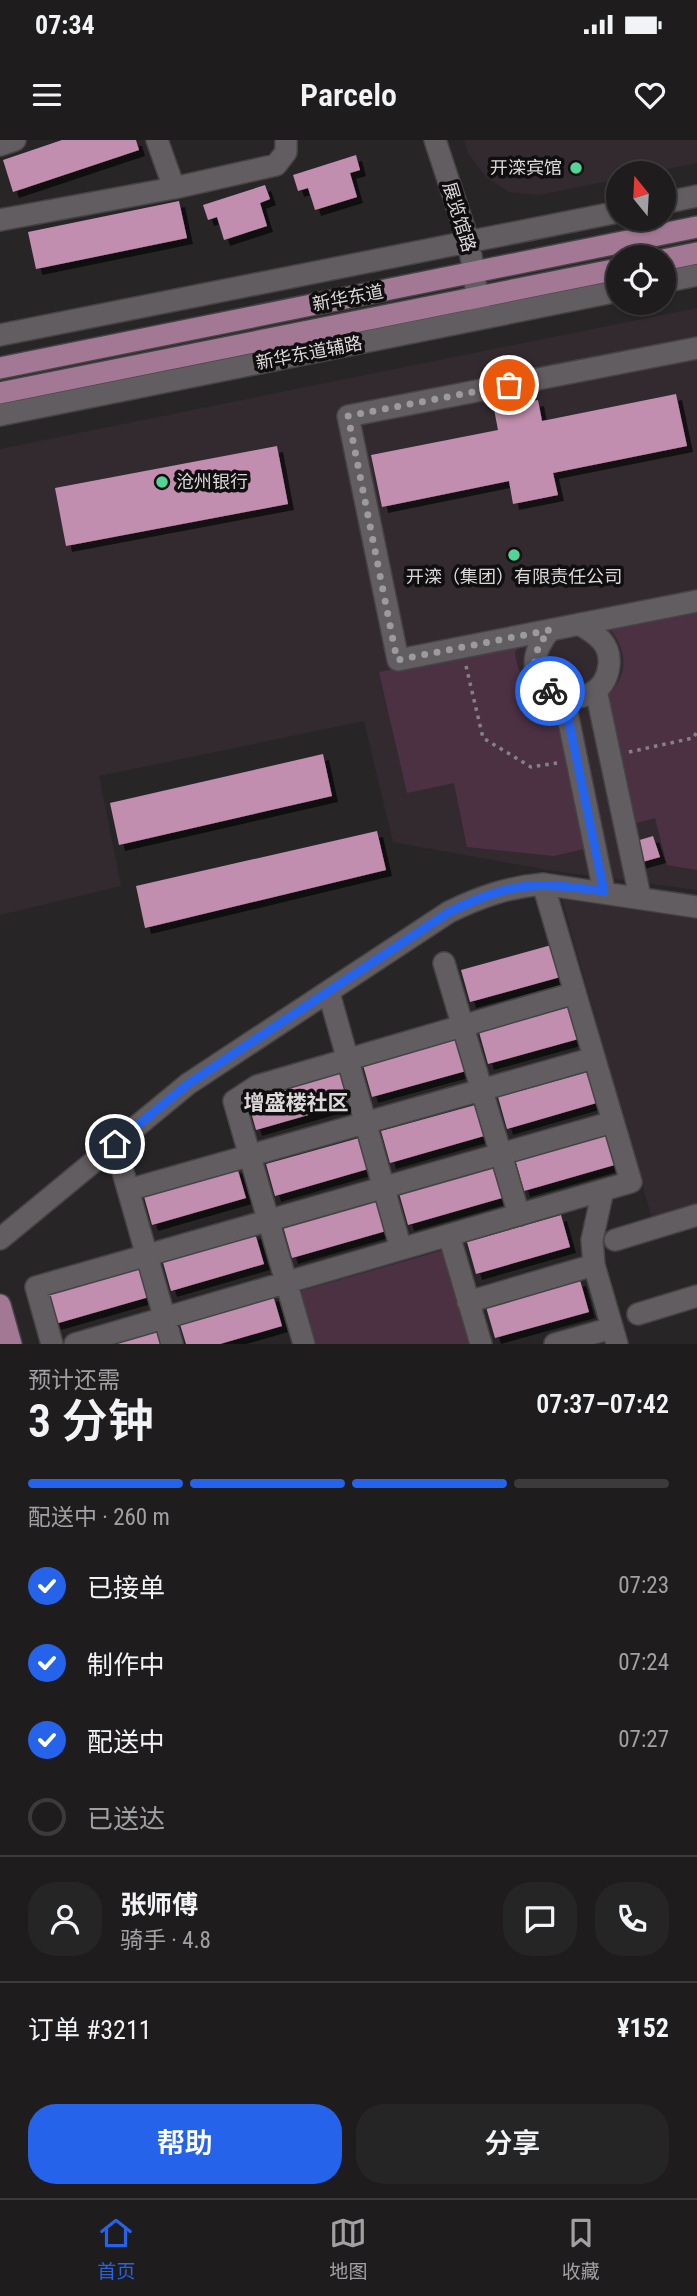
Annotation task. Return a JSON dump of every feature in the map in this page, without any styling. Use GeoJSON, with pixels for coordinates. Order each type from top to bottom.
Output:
{"type":"FeatureCollection","features":[{"type":"Feature","properties":{"kind":"main road","name":"新华东道"},"geometry":{"type":"LineString","coordinates":[[0,368],[697,227]]}},
{"type":"Feature","properties":{"kind":"main road"},"geometry":{"type":"LineString","coordinates":[[676,257],[697,253]]}},
{"type":"Feature","properties":{"kind":"main road","name":"新华东道"},"geometry":{"type":"LineString","coordinates":[[0,393],[606,271]]}},
{"type":"Feature","properties":{"kind":"main road"},"geometry":{"type":"LineString","coordinates":[[0,1305],[11,1344]]}},
{"type":"Feature","properties":{"kind":"street"},"geometry":{"type":"LineString","coordinates":[[0,145],[15,140]]}},
{"type":"Feature","properties":{"kind":"street"},"geometry":{"type":"LineString","coordinates":[[156,140],[174,188]]}},
{"type":"Feature","properties":{"kind":"street"},"geometry":{"type":"LineString","coordinates":[[0,220],[174,188],[276,165],[285,152],[286,140]]}},
{"type":"Feature","properties":{"kind":"street","name":"展览馆路"},"geometry":{"type":"LineString","coordinates":[[435,140],[469,243],[481,318]]}},
{"type":"Feature","properties":{"kind":"street"},"geometry":{"type":"LineString","coordinates":[[676,200],[697,196]]}},
{"type":"Feature","properties":{"kind":"street"},"geometry":{"type":"LineString","coordinates":[[0,335],[606,214]]}},
{"type":"Feature","properties":{"kind":"street"},"geometry":{"type":"LineString","coordinates":[[676,279],[697,275]]}},
{"type":"Feature","properties":{"kind":"street","name":"新华东道辅路"},"geometry":{"type":"LineString","coordinates":[[0,415],[606,293]]}},
{"type":"Feature","properties":{"kind":"street"},"geometry":{"type":"LineString","coordinates":[[697,349],[348,416],[397,660],[697,601]]}},
{"type":"Feature","properties":{"kind":"street"},"geometry":{"type":"LineString","coordinates":[[550,630],[537,646],[536,674],[553,693],[564,698],[576,698],[596,690],[609,668],[605,644],[596,634],[579,624]]}},
{"type":"Feature","properties":{"kind":"street"},"geometry":{"type":"LineString","coordinates":[[596,690],[640,897]]}},
{"type":"Feature","properties":{"kind":"street"},"geometry":{"type":"LineString","coordinates":[[564,698],[604,891]]}},
{"type":"Feature","properties":{"kind":"street"},"geometry":{"type":"LineString","coordinates":[[0,1238],[188,1084],[449,912],[486,895],[519,886],[542,884],[604,891],[697,907]]}},
{"type":"Feature","properties":{"kind":"street"},"geometry":{"type":"LineString","coordinates":[[75,1344],[631,1182],[542,884]]}},
{"type":"Feature","properties":{"kind":"street"},"geometry":{"type":"LineString","coordinates":[[444,963],[519,1215]]}},
{"type":"Feature","properties":{"kind":"street"},"geometry":{"type":"LineString","coordinates":[[329,993],[401,1249]]}},
{"type":"Feature","properties":{"kind":"street"},"geometry":{"type":"LineString","coordinates":[[296,1342],[286,1283],[234,1101],[257,1086],[575,993]]}},
{"type":"Feature","properties":{"kind":"street"},"geometry":{"type":"LineString","coordinates":[[128,1190],[594,1058]]}},
{"type":"Feature","properties":{"kind":"street"},"geometry":{"type":"LineString","coordinates":[[52,1344],[36,1287],[613,1122]]}},
{"type":"Feature","properties":{"kind":"street"},"geometry":{"type":"LineString","coordinates":[[115,1144],[172,1344]]}},
{"type":"Feature","properties":{"kind":"street"},"geometry":{"type":"LineString","coordinates":[[555,1344],[615,1336],[594,1265],[592,1241],[603,1190]]}},
{"type":"Feature","properties":{"kind":"street"},"geometry":{"type":"LineString","coordinates":[[615,1240],[697,1215]]}},
{"type":"Feature","properties":{"kind":"street"},"geometry":{"type":"LineString","coordinates":[[449,1235],[481,1344]]}},
{"type":"Feature","properties":{"kind":"street"},"geometry":{"type":"LineString","coordinates":[[468,1302],[594,1265]]}},
{"type":"Feature","properties":{"kind":"street"},"geometry":{"type":"LineString","coordinates":[[638,1314],[697,1296]]}},
{"type":"Feature","properties":{"kind":"path"},"geometry":{"type":"LineString","coordinates":[[463,654],[483,738],[531,767],[577,759]]}},
{"type":"Feature","properties":{"kind":"path"},"geometry":{"type":"LineString","coordinates":[[610,757],[693,738],[697,732]]}},
{"type":"Feature","properties":{"kind":"shaded area","name":"开滦宾馆"},"geometry":{"type":"Polygon","coordinates":[[[464,140],[697,140],[697,163],[676,167],[676,161],[606,161],[606,181],[539,195],[509,192],[486,177],[468,153],[464,140]]]}},
{"type":"Feature","properties":{"kind":"shaded area"},"geometry":{"type":"Polygon","coordinates":[[[697,308],[697,890],[554,871],[393,842],[364,721],[99,776],[121,886],[0,915],[0,449],[662,315],[676,315],[676,312],[697,308]]]}},
{"type":"Feature","properties":{"kind":"shaded area"},"geometry":{"type":"Polygon","coordinates":[[[697,609],[697,870],[667,865],[655,818],[633,824],[606,696],[619,680],[624,662],[620,644],[608,627],[697,609]]]}},
{"type":"Feature","properties":{"kind":"shaded area"},"geometry":{"type":"Polygon","coordinates":[[[522,643],[515,652],[522,677],[539,693],[556,700],[588,848],[554,856],[467,847],[454,783],[407,793],[379,672],[522,643]]]}},
{"type":"Feature","properties":{"kind":"shaded area"},"geometry":{"type":"Polygon","coordinates":[[[561,896],[697,918],[697,1209],[653,1222],[561,896]]]}},
{"type":"Feature","properties":{"kind":"shaded area"},"geometry":{"type":"Polygon","coordinates":[[[443,1250],[470,1344],[312,1344],[297,1292],[443,1250]]]}},
{"type":"Feature","properties":{"kind":"building"},"geometry":{"type":"Polygon","coordinates":[[[62,140],[136,140],[139,150],[13,192],[3,160],[62,140]]]}},
{"type":"Feature","properties":{"kind":"building"},"geometry":{"type":"Polygon","coordinates":[[[356,155],[360,170],[350,173],[357,197],[315,210],[308,188],[298,191],[293,175],[356,155]]]}},
{"type":"Feature","properties":{"kind":"building"},"geometry":{"type":"Polygon","coordinates":[[[265,185],[270,199],[260,203],[267,226],[224,240],[217,217],[208,220],[203,205],[265,185]]]}},
{"type":"Feature","properties":{"kind":"building"},"geometry":{"type":"Polygon","coordinates":[[[179,201],[187,238],[36,269],[28,232],[179,201]]]}},
{"type":"Feature","properties":{"kind":"building"},"geometry":{"type":"Polygon","coordinates":[[[676,394],[687,446],[553,473],[558,495],[513,504],[509,481],[382,507],[371,455],[498,430],[494,409],[538,400],[542,421],[676,394]]]}},
{"type":"Feature","properties":{"kind":"building"},"geometry":{"type":"Polygon","coordinates":[[[277,446],[288,504],[66,546],[55,488],[277,446]]]}},
{"type":"Feature","properties":{"kind":"building"},"geometry":{"type":"Polygon","coordinates":[[[323,754],[332,796],[119,845],[110,803],[323,754]]]}},
{"type":"Feature","properties":{"kind":"building"},"geometry":{"type":"Polygon","coordinates":[[[377,831],[386,870],[145,928],[136,886],[377,831]]]}},
{"type":"Feature","properties":{"kind":"building"},"geometry":{"type":"Polygon","coordinates":[[[653,836],[660,857],[639,863],[633,842],[653,836]]]}},
{"type":"Feature","properties":{"kind":"building"},"geometry":{"type":"Polygon","coordinates":[[[555,944],[564,976],[470,1002],[461,970],[555,944]]]}},
{"type":"Feature","properties":{"kind":"building"},"geometry":{"type":"Polygon","coordinates":[[[573,1006],[582,1038],[488,1064],[479,1032],[573,1006]]]}},
{"type":"Feature","properties":{"kind":"building"},"geometry":{"type":"Polygon","coordinates":[[[456,1039],[466,1071],[372,1097],[363,1065],[456,1039]]]}},
{"type":"Feature","properties":{"kind":"building"},"geometry":{"type":"Polygon","coordinates":[[[591,1071],[600,1102],[507,1129],[498,1097],[591,1071]]]}},
{"type":"Feature","properties":{"kind":"building"},"geometry":{"type":"Polygon","coordinates":[[[341,1072],[350,1103],[256,1130],[247,1098],[341,1072]]]}},
{"type":"Feature","properties":{"kind":"building"},"geometry":{"type":"Polygon","coordinates":[[[475,1105],[484,1136],[390,1163],[381,1131],[475,1105]]]}},
{"type":"Feature","properties":{"kind":"building"},"geometry":{"type":"Polygon","coordinates":[[[609,1133],[618,1164],[524,1191],[515,1159],[609,1133]]]}},
{"type":"Feature","properties":{"kind":"building"},"geometry":{"type":"Polygon","coordinates":[[[359,1138],[368,1169],[275,1196],[266,1164],[359,1138]]]}},
{"type":"Feature","properties":{"kind":"building"},"geometry":{"type":"Polygon","coordinates":[[[237,1167],[246,1198],[152,1225],[143,1193],[237,1167]]]}},
{"type":"Feature","properties":{"kind":"building"},"geometry":{"type":"Polygon","coordinates":[[[493,1167],[502,1198],[408,1225],[399,1193],[493,1167]]]}},
{"type":"Feature","properties":{"kind":"building"},"geometry":{"type":"Polygon","coordinates":[[[377,1200],[386,1231],[292,1258],[283,1226],[377,1200]]]}},
{"type":"Feature","properties":{"kind":"building"},"geometry":{"type":"Polygon","coordinates":[[[561,1215],[570,1247],[476,1274],[467,1242],[561,1215]]]}},
{"type":"Feature","properties":{"kind":"building"},"geometry":{"type":"Polygon","coordinates":[[[255,1233],[264,1264],[171,1291],[162,1259],[255,1233]]]}},
{"type":"Feature","properties":{"kind":"building"},"geometry":{"type":"Polygon","coordinates":[[[140,1266],[149,1297],[55,1324],[46,1292],[140,1266]]]}},
{"type":"Feature","properties":{"kind":"building"},"geometry":{"type":"Polygon","coordinates":[[[580,1280],[589,1312],[495,1338],[486,1307],[580,1280]]]}},
{"type":"Feature","properties":{"kind":"building"},"geometry":{"type":"Polygon","coordinates":[[[273,1295],[282,1326],[220,1344],[186,1344],[179,1321],[273,1295]]]}},
{"type":"Feature","properties":{"kind":"building"},"geometry":{"type":"Polygon","coordinates":[[[158,1328],[162,1344],[103,1344],[158,1328]]]}},
{"type":"Feature","properties":{"kind":"way so far"},"geometry":{"type":"LineString","coordinates":[[509,385],[348,416],[397,660],[550,630],[537,646],[534,662],[536,674],[550,691]]}},
{"type":"Feature","properties":{"kind":"place","name":"开滦宾馆"},"geometry":{"type":"Point","coordinates":[576,168]}},
{"type":"Feature","properties":{"kind":"place","name":"沧州银行"},"geometry":{"type":"Point","coordinates":[162,482]}},
{"type":"Feature","properties":{"kind":"place","name":"开滦（集团）有限责任公司"},"geometry":{"type":"Point","coordinates":[514,555]}},
{"type":"Feature","properties":{"kind":"district","name":"增盛楼社区"},"geometry":{"type":"Point","coordinates":[296,1103]}},
{"type":"Feature","properties":{"kind":"route"},"geometry":{"type":"LineString","coordinates":[[115,1144],[188,1084],[449,912],[486,895],[519,886],[542,884],[604,891],[564,698],[550,691]]}}]}
